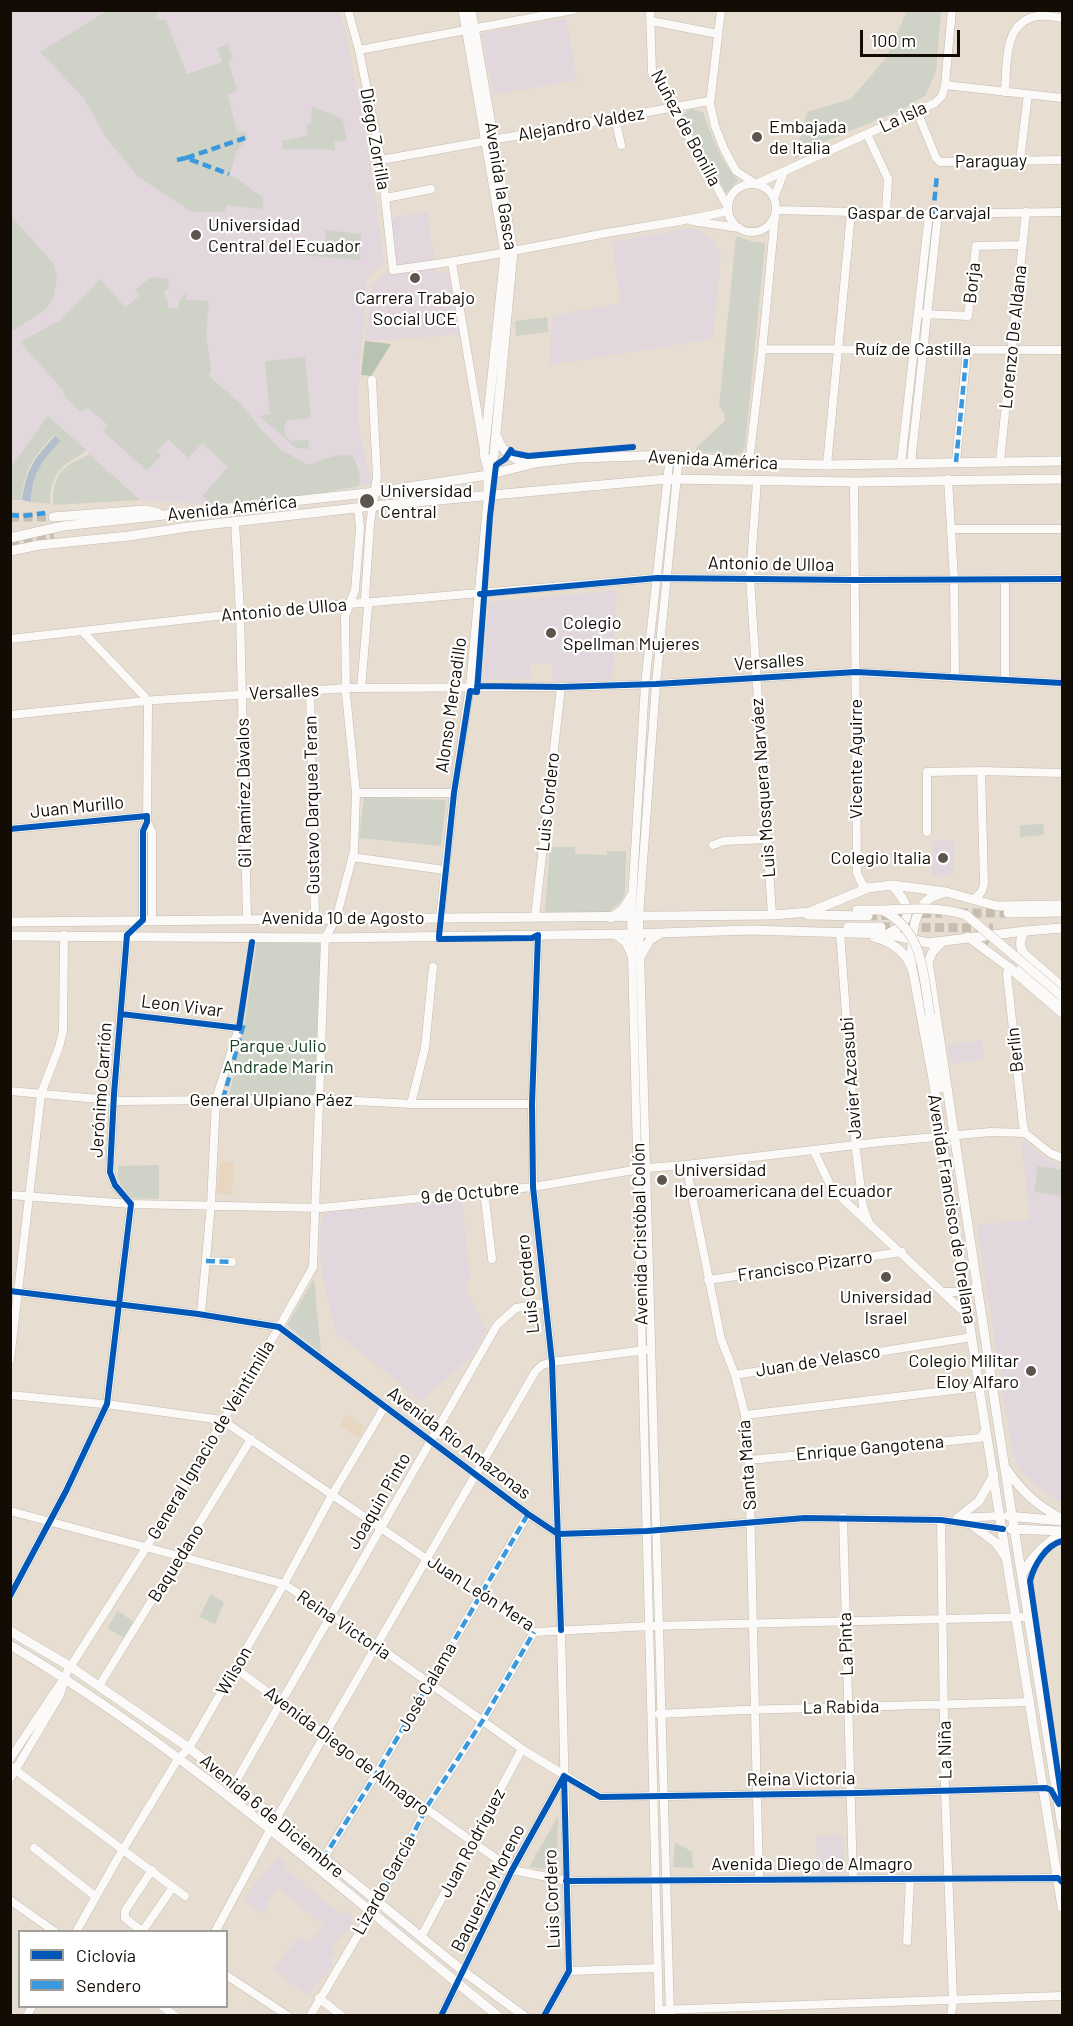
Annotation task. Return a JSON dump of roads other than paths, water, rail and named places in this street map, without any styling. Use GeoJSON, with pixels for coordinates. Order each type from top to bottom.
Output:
{"type":"FeatureCollection","features":[{"type":"Feature","properties":{"kind":"main road","name":"Avenida la Gasca"},"geometry":{"type":"LineString","coordinates":[[463,10],[470,30],[509,252],[494,455],[488,472]]}},
{"type":"Feature","properties":{"kind":"main road","name":"Avenida la Gasca"},"geometry":{"type":"LineString","coordinates":[[470,30],[471,10]]}},
{"type":"Feature","properties":{"kind":"main road","name":"Avenida la Gasca"},"geometry":{"type":"LineString","coordinates":[[488,495],[488,472],[484,454],[509,252]]}},
{"type":"Feature","properties":{"kind":"main road"},"geometry":{"type":"LineString","coordinates":[[495,432],[501,447],[511,457],[523,462],[535,463]]}},
{"type":"Feature","properties":{"kind":"main road","name":"Avenida América"},"geometry":{"type":"LineString","coordinates":[[10,538],[63,526],[376,492],[535,463],[576,458],[674,456],[827,465],[1062,461]]}},
{"type":"Feature","properties":{"kind":"main road","name":"Avenida América"},"geometry":{"type":"LineString","coordinates":[[10,551],[39,545],[129,537],[188,527],[374,506],[672,479],[854,482],[1062,478]]}},
{"type":"Feature","properties":{"kind":"main road"},"geometry":{"type":"LineString","coordinates":[[53,517],[145,510],[166,515]]}},
{"type":"Feature","properties":{"kind":"main road"},"geometry":{"type":"LineString","coordinates":[[54,537],[188,527]]}},
{"type":"Feature","properties":{"kind":"main road"},"geometry":{"type":"LineString","coordinates":[[884,930],[898,929],[904,923],[908,912],[906,904],[892,885]]}},
{"type":"Feature","properties":{"kind":"main road","name":"Avenida 10 de Agosto"},"geometry":{"type":"LineString","coordinates":[[784,915],[810,912],[868,888],[892,885],[946,892],[1005,906],[1062,904]]}},
{"type":"Feature","properties":{"kind":"main road"},"geometry":{"type":"LineString","coordinates":[[913,973],[912,940],[921,907],[930,898],[946,892]]}},
{"type":"Feature","properties":{"kind":"main road"},"geometry":{"type":"LineString","coordinates":[[611,918],[623,909],[632,895]]}},
{"type":"Feature","properties":{"kind":"main road"},"geometry":{"type":"LineString","coordinates":[[810,912],[930,908],[947,909],[966,915],[1062,996]]}},
{"type":"Feature","properties":{"kind":"main road"},"geometry":{"type":"LineString","coordinates":[[882,910],[896,917],[908,929],[918,949],[942,1094],[949,1104]]}},
{"type":"Feature","properties":{"kind":"main road"},"geometry":{"type":"LineString","coordinates":[[1008,914],[1062,912]]}},
{"type":"Feature","properties":{"kind":"main road","name":"Avenida 10 de Agosto"},"geometry":{"type":"LineString","coordinates":[[10,922],[315,918],[868,916]]}},
{"type":"Feature","properties":{"kind":"main road"},"geometry":{"type":"LineString","coordinates":[[915,924],[928,943]]}},
{"type":"Feature","properties":{"kind":"main road","name":"Avenida 10 de Agosto"},"geometry":{"type":"LineString","coordinates":[[993,928],[1062,926]]}},
{"type":"Feature","properties":{"kind":"main road","name":"Avenida 10 de Agosto"},"geometry":{"type":"LineString","coordinates":[[10,936],[325,938],[636,934],[795,928],[884,930],[928,943],[1062,926]]}},
{"type":"Feature","properties":{"kind":"main road","name":"Avenida 10 de Agosto"},"geometry":{"type":"LineString","coordinates":[[776,930],[860,933],[884,930]]}},
{"type":"Feature","properties":{"kind":"main road"},"geometry":{"type":"LineString","coordinates":[[1025,931],[1020,938],[1023,953],[1062,987]]}},
{"type":"Feature","properties":{"kind":"main road"},"geometry":{"type":"LineString","coordinates":[[615,934],[626,942],[636,957],[650,940],[661,933]]}},
{"type":"Feature","properties":{"kind":"main road","name":"Avenida Francisco de Orellana"},"geometry":{"type":"LineString","coordinates":[[860,933],[887,941],[901,950],[908,958],[913,973],[933,1079],[979,1387],[1044,1788],[1061,1879],[1062,1907]]}},
{"type":"Feature","properties":{"kind":"main road"},"geometry":{"type":"LineString","coordinates":[[968,937],[1010,968],[1062,1013]]}},
{"type":"Feature","properties":{"kind":"main road","name":"Avenida Francisco de Orellana"},"geometry":{"type":"LineString","coordinates":[[942,942],[933,951],[928,962],[1062,1826]]}},
{"type":"Feature","properties":{"kind":"main road"},"geometry":{"type":"LineString","coordinates":[[988,944],[1062,1004]]}},
{"type":"Feature","properties":{"kind":"main road"},"geometry":{"type":"LineString","coordinates":[[913,973],[920,968],[931,980]]}},
{"type":"Feature","properties":{"kind":"main road"},"geometry":{"type":"LineString","coordinates":[[986,1430],[999,1429]]}},
{"type":"Feature","properties":{"kind":"main road"},"geometry":{"type":"LineString","coordinates":[[1005,1468],[1023,1492],[1040,1507],[1062,1520]]}},
{"type":"Feature","properties":{"kind":"main road"},"geometry":{"type":"LineString","coordinates":[[959,1517],[980,1499],[994,1475]]}},
{"type":"Feature","properties":{"kind":"main road"},"geometry":{"type":"LineString","coordinates":[[1000,1516],[1062,1520]]}},
{"type":"Feature","properties":{"kind":"main road"},"geometry":{"type":"LineString","coordinates":[[972,1525],[996,1543],[1008,1561]]}},
{"type":"Feature","properties":{"kind":"main road"},"geometry":{"type":"LineString","coordinates":[[1003,1529],[1062,1532]]}},
{"type":"Feature","properties":{"kind":"main road"},"geometry":{"type":"LineString","coordinates":[[1023,1573],[1029,1561],[1039,1550],[1062,1532]]}},
{"type":"Feature","properties":{"kind":"main road","name":"Avenida 6 de Diciembre"},"geometry":{"type":"LineString","coordinates":[[10,1631],[71,1667],[189,1748],[235,1783],[323,1859],[463,1971],[524,2016]]}},
{"type":"Feature","properties":{"kind":"main road","name":"Avenida 6 de Diciembre"},"geometry":{"type":"LineString","coordinates":[[10,1645],[65,1677],[178,1759],[270,1830],[498,2016]]}},
{"type":"Feature","properties":{"kind":"main road"},"geometry":{"type":"LineString","coordinates":[[1044,1788],[1051,1790],[1059,1804]]}},
{"type":"Feature","properties":{"kind":"street","name":"Diego Zorrilla"},"geometry":{"type":"LineString","coordinates":[[348,10],[359,50],[381,160],[393,270],[452,263]]}},
{"type":"Feature","properties":{"kind":"street"},"geometry":{"type":"LineString","coordinates":[[359,50],[573,10]]}},
{"type":"Feature","properties":{"kind":"street","name":"Nuñez de Bonilla"},"geometry":{"type":"LineString","coordinates":[[650,10],[652,72],[728,209]]}},
{"type":"Feature","properties":{"kind":"street"},"geometry":{"type":"LineString","coordinates":[[721,10],[709,101],[715,126],[723,149],[736,171],[764,187],[774,198]]}},
{"type":"Feature","properties":{"kind":"street","name":"La Isla"},"geometry":{"type":"LineString","coordinates":[[756,184],[917,111],[942,96],[952,12]]}},
{"type":"Feature","properties":{"kind":"street"},"geometry":{"type":"LineString","coordinates":[[1005,92],[1009,44],[1014,30],[1025,20],[1040,16],[1062,18]]}},
{"type":"Feature","properties":{"kind":"street"},"geometry":{"type":"LineString","coordinates":[[651,21],[718,34]]}},
{"type":"Feature","properties":{"kind":"street"},"geometry":{"type":"LineString","coordinates":[[945,85],[1062,98],[1062,92]]}},
{"type":"Feature","properties":{"kind":"street"},"geometry":{"type":"LineString","coordinates":[[1020,160],[1028,94]]}},
{"type":"Feature","properties":{"kind":"street","name":"Alejandro Valdez"},"geometry":{"type":"LineString","coordinates":[[381,160],[709,101]]}},
{"type":"Feature","properties":{"kind":"street","name":"Paraguay"},"geometry":{"type":"LineString","coordinates":[[917,111],[938,161],[1062,160]]}},
{"type":"Feature","properties":{"kind":"street"},"geometry":{"type":"LineString","coordinates":[[615,118],[621,145]]}},
{"type":"Feature","properties":{"kind":"street"},"geometry":{"type":"LineString","coordinates":[[867,134],[888,179],[886,213]]}},
{"type":"Feature","properties":{"kind":"street"},"geometry":{"type":"LineString","coordinates":[[749,462],[776,213],[774,198],[784,172]]}},
{"type":"Feature","properties":{"kind":"street"},"geometry":{"type":"LineString","coordinates":[[739,228],[733,224],[728,209],[734,192],[748,184],[756,184]]}},
{"type":"Feature","properties":{"kind":"street"},"geometry":{"type":"LineString","coordinates":[[386,198],[431,189]]}},
{"type":"Feature","properties":{"kind":"street"},"geometry":{"type":"LineString","coordinates":[[484,454],[452,263],[608,233],[688,221],[728,209]]}},
{"type":"Feature","properties":{"kind":"street","name":"Lorenzo De Aldana"},"geometry":{"type":"LineString","coordinates":[[1000,461],[1026,212]]}},
{"type":"Feature","properties":{"kind":"street","name":"Gaspar de Carvajal"},"geometry":{"type":"LineString","coordinates":[[776,213],[1062,212]]}},
{"type":"Feature","properties":{"kind":"street"},"geometry":{"type":"LineString","coordinates":[[688,221],[739,228],[753,233],[760,232],[772,223],[776,213]]}},
{"type":"Feature","properties":{"kind":"street"},"geometry":{"type":"LineString","coordinates":[[827,465],[851,213]]}},
{"type":"Feature","properties":{"kind":"street"},"geometry":{"type":"LineString","coordinates":[[906,463],[919,349],[929,214]]}},
{"type":"Feature","properties":{"kind":"street"},"geometry":{"type":"LineString","coordinates":[[922,314],[938,214]]}},
{"type":"Feature","properties":{"kind":"street","name":"Borja"},"geometry":{"type":"LineString","coordinates":[[922,314],[968,316],[976,246],[1022,244]]}},
{"type":"Feature","properties":{"kind":"street","name":"Ruíz de Castilla"},"geometry":{"type":"LineString","coordinates":[[763,349],[1062,350]]}},
{"type":"Feature","properties":{"kind":"street"},"geometry":{"type":"LineString","coordinates":[[956,462],[967,349]]}},
{"type":"Feature","properties":{"kind":"street"},"geometry":{"type":"LineString","coordinates":[[361,688],[369,607],[365,598],[376,492],[372,380]]}},
{"type":"Feature","properties":{"kind":"street","name":"Avenida Cristóbal Colón"},"geometry":{"type":"LineString","coordinates":[[635,917],[666,578],[674,456]]}},
{"type":"Feature","properties":{"kind":"street","name":"Avenida Cristóbal Colón"},"geometry":{"type":"LineString","coordinates":[[659,2013],[647,1531],[647,1350],[643,1169],[636,934],[632,895],[645,685],[657,578],[672,479]]}},
{"type":"Feature","properties":{"kind":"street"},"geometry":{"type":"LineString","coordinates":[[948,479],[954,579],[955,678]]}},
{"type":"Feature","properties":{"kind":"street","name":"Luis Mosquera Narváez"},"geometry":{"type":"LineString","coordinates":[[757,481],[750,578],[772,915]]}},
{"type":"Feature","properties":{"kind":"street","name":"Vicente Aguirre"},"geometry":{"type":"LineString","coordinates":[[854,482],[857,873],[862,884],[868,888]]}},
{"type":"Feature","properties":{"kind":"street","name":"Alonso Mercadillo"},"geometry":{"type":"LineString","coordinates":[[440,918],[444,870],[470,686],[488,495]]}},
{"type":"Feature","properties":{"kind":"street"},"geometry":{"type":"LineString","coordinates":[[325,938],[336,919],[352,857],[356,793],[346,694],[345,616],[355,590],[360,528],[358,508]]}},
{"type":"Feature","properties":{"kind":"street","name":"Gil Ramírez Dávalos"},"geometry":{"type":"LineString","coordinates":[[235,522],[240,613],[247,919]]}},
{"type":"Feature","properties":{"kind":"street"},"geometry":{"type":"LineString","coordinates":[[952,529],[1062,529]]}},
{"type":"Feature","properties":{"kind":"street","name":"Antonio de Ulloa"},"geometry":{"type":"LineString","coordinates":[[10,639],[240,613],[657,578],[1062,579]]}},
{"type":"Feature","properties":{"kind":"street"},"geometry":{"type":"LineString","coordinates":[[1005,580],[1005,680]]}},
{"type":"Feature","properties":{"kind":"street"},"geometry":{"type":"LineString","coordinates":[[82,631],[147,701],[147,819],[142,831],[148,920],[127,935]]}},
{"type":"Feature","properties":{"kind":"street","name":"Versalles"},"geometry":{"type":"LineString","coordinates":[[10,715],[147,701],[347,688],[645,685],[856,672],[1062,683]]}},
{"type":"Feature","properties":{"kind":"street","name":"Luis Cordero"},"geometry":{"type":"LineString","coordinates":[[535,917],[544,819],[561,687]]}},
{"type":"Feature","properties":{"kind":"street","name":"Gustavo Darquea Teran"},"geometry":{"type":"LineString","coordinates":[[310,691],[315,918]]}},
{"type":"Feature","properties":{"kind":"street"},"geometry":{"type":"LineString","coordinates":[[974,900],[982,891],[984,884],[981,771]]}},
{"type":"Feature","properties":{"kind":"street"},"geometry":{"type":"LineString","coordinates":[[927,832],[927,772],[1062,773]]}},
{"type":"Feature","properties":{"kind":"street"},"geometry":{"type":"LineString","coordinates":[[356,793],[454,793]]}},
{"type":"Feature","properties":{"kind":"street","name":"Juan Murillo"},"geometry":{"type":"LineString","coordinates":[[10,829],[147,819]]}},
{"type":"Feature","properties":{"kind":"street"},"geometry":{"type":"LineString","coordinates":[[713,845],[724,841],[767,839]]}},
{"type":"Feature","properties":{"kind":"street"},"geometry":{"type":"LineString","coordinates":[[352,857],[444,870]]}},
{"type":"Feature","properties":{"kind":"street","name":"Javier Azcasubi"},"geometry":{"type":"LineString","coordinates":[[840,932],[856,1145],[863,1208],[869,1223]]}},
{"type":"Feature","properties":{"kind":"street"},"geometry":{"type":"LineString","coordinates":[[10,1360],[15,1292],[41,1094],[63,1031],[64,935]]}},
{"type":"Feature","properties":{"kind":"street","name":"Jerónimo Carrión"},"geometry":{"type":"LineString","coordinates":[[127,935],[113,1101],[110,1172],[115,1185],[130,1204]]}},
{"type":"Feature","properties":{"kind":"street","name":"Luis Cordero"},"geometry":{"type":"LineString","coordinates":[[538,935],[532,1104],[532,1187],[552,1362],[569,1971],[544,2016]]}},
{"type":"Feature","properties":{"kind":"street","name":"General Ignacio de Veintimilla"},"geometry":{"type":"LineString","coordinates":[[10,1759],[54,1690],[65,1677],[146,1548],[313,1268],[321,1099],[325,938]]}},
{"type":"Feature","properties":{"kind":"street"},"geometry":{"type":"LineString","coordinates":[[411,1104],[425,1048],[433,968]]}},
{"type":"Feature","properties":{"kind":"street","name":"Berlín"},"geometry":{"type":"LineString","coordinates":[[1010,968],[1006,973],[1025,1133]]}},
{"type":"Feature","properties":{"kind":"street","name":"Leon Vivar"},"geometry":{"type":"LineString","coordinates":[[121,1014],[239,1028],[216,1100]]}},
{"type":"Feature","properties":{"kind":"street","name":"General Ulpiano Páez"},"geometry":{"type":"LineString","coordinates":[[10,1091],[113,1101],[321,1099],[411,1104],[532,1104]]}},
{"type":"Feature","properties":{"kind":"street"},"geometry":{"type":"LineString","coordinates":[[201,1314],[211,1204],[216,1100]]}},
{"type":"Feature","properties":{"kind":"street","name":"9 de Octubre"},"geometry":{"type":"LineString","coordinates":[[10,1195],[130,1204],[315,1208],[532,1187],[643,1169],[856,1145],[991,1132],[1025,1133]]}},
{"type":"Feature","properties":{"kind":"street"},"geometry":{"type":"LineString","coordinates":[[1025,1133],[1050,1153],[1062,1158]]}},
{"type":"Feature","properties":{"kind":"street"},"geometry":{"type":"LineString","coordinates":[[814,1151],[832,1189],[968,1316]]}},
{"type":"Feature","properties":{"kind":"street","name":"Santa María"},"geometry":{"type":"LineString","coordinates":[[686,1165],[721,1339],[735,1374],[745,1415],[751,1521],[759,1880]]}},
{"type":"Feature","properties":{"kind":"street"},"geometry":{"type":"LineString","coordinates":[[484,1191],[492,1259]]}},
{"type":"Feature","properties":{"kind":"street"},"geometry":{"type":"LineString","coordinates":[[10,1596],[107,1404],[130,1204]]}},
{"type":"Feature","properties":{"kind":"street","name":"Francisco Pizarro"},"geometry":{"type":"LineString","coordinates":[[708,1280],[902,1252]]}},
{"type":"Feature","properties":{"kind":"street"},"geometry":{"type":"LineString","coordinates":[[206,1261],[232,1262]]}},
{"type":"Feature","properties":{"kind":"street"},"geometry":{"type":"LineString","coordinates":[[943,1292],[978,1288]]}},
{"type":"Feature","properties":{"kind":"street","name":"Avenida Río Amazonas"},"geometry":{"type":"LineString","coordinates":[[15,1292],[201,1314],[279,1327],[528,1514],[558,1534]]}},
{"type":"Feature","properties":{"kind":"street","name":"Joaquin Pinto"},"geometry":{"type":"LineString","coordinates":[[235,1783],[497,1325],[516,1308],[545,1302]]}},
{"type":"Feature","properties":{"kind":"street","name":"Juan de Velasco"},"geometry":{"type":"LineString","coordinates":[[735,1374],[972,1336]]}},
{"type":"Feature","properties":{"kind":"street"},"geometry":{"type":"LineString","coordinates":[[215,1930],[276,1818],[535,1372],[542,1365],[552,1362],[647,1350]]}},
{"type":"Feature","properties":{"kind":"street","name":"Avenida Cristóbal Colón"},"geometry":{"type":"LineString","coordinates":[[647,1350],[657,1530],[670,2013]]}},
{"type":"Feature","properties":{"kind":"street"},"geometry":{"type":"LineString","coordinates":[[745,1415],[979,1387]]}},
{"type":"Feature","properties":{"kind":"street","name":"Juan León Mera"},"geometry":{"type":"LineString","coordinates":[[10,1395],[107,1404],[222,1420],[534,1632],[650,1626],[1030,1617]]}},
{"type":"Feature","properties":{"kind":"street","name":"Wilson"},"geometry":{"type":"LineString","coordinates":[[77,1930],[178,1759],[189,1748],[385,1406]]}},
{"type":"Feature","properties":{"kind":"street","name":"Enrique Gangotena"},"geometry":{"type":"LineString","coordinates":[[749,1460],[980,1438],[986,1430]]}},
{"type":"Feature","properties":{"kind":"street","name":"Baquedano"},"geometry":{"type":"LineString","coordinates":[[99,1686],[251,1439]]}},
{"type":"Feature","properties":{"kind":"street","name":"Reina Victoria"},"geometry":{"type":"LineString","coordinates":[[10,1511],[284,1584],[376,1645],[522,1749],[600,1797],[851,1794],[1044,1788]]}},
{"type":"Feature","properties":{"kind":"street","name":"José Calama"},"geometry":{"type":"LineString","coordinates":[[323,1859],[528,1514]]}},
{"type":"Feature","properties":{"kind":"street"},"geometry":{"type":"LineString","coordinates":[[941,1520],[1000,1516]]}},
{"type":"Feature","properties":{"kind":"street"},"geometry":{"type":"LineString","coordinates":[[558,1534],[647,1531],[751,1521],[843,1518],[941,1520],[1003,1529]]}},
{"type":"Feature","properties":{"kind":"street","name":"La Pinta"},"geometry":{"type":"LineString","coordinates":[[843,1518],[853,1879]]}},
{"type":"Feature","properties":{"kind":"street","name":"La Niña"},"geometry":{"type":"LineString","coordinates":[[941,1520],[945,1791],[953,2000],[951,2016]]}},
{"type":"Feature","properties":{"kind":"street","name":"Lizardo García"},"geometry":{"type":"LineString","coordinates":[[310,2016],[378,1902],[425,1809],[483,1720],[534,1632]]}},
{"type":"Feature","properties":{"kind":"street","name":"Avenida Diego de Almagro"},"geometry":{"type":"LineString","coordinates":[[235,1668],[425,1809],[512,1870],[567,1881],[1061,1879]]}},
{"type":"Feature","properties":{"kind":"street","name":"General Ignacio de Veintimilla"},"geometry":{"type":"LineString","coordinates":[[10,1779],[14,1768],[60,1695],[65,1677]]}},
{"type":"Feature","properties":{"kind":"street","name":"La Rabida"},"geometry":{"type":"LineString","coordinates":[[652,1714],[1030,1702]]}},
{"type":"Feature","properties":{"kind":"street","name":"Juan Rodríguez"},"geometry":{"type":"LineString","coordinates":[[421,1937],[522,1749]]}},
{"type":"Feature","properties":{"kind":"street"},"geometry":{"type":"LineString","coordinates":[[14,1768],[124,1848],[185,1896]]}},
{"type":"Feature","properties":{"kind":"street","name":"Baquerizo Moreno"},"geometry":{"type":"LineString","coordinates":[[441,2016],[512,1870],[564,1776]]}},
{"type":"Feature","properties":{"kind":"street"},"geometry":{"type":"LineString","coordinates":[[34,1848],[96,1897]]}},
{"type":"Feature","properties":{"kind":"street"},"geometry":{"type":"LineString","coordinates":[[152,1870],[124,1911],[124,1918],[139,1929],[144,1929],[173,1887]]}},
{"type":"Feature","properties":{"kind":"street"},"geometry":{"type":"LineString","coordinates":[[907,1941],[910,1879]]}},
{"type":"Feature","properties":{"kind":"street"},"geometry":{"type":"LineString","coordinates":[[10,1899],[52,1930]]}},
{"type":"Feature","properties":{"kind":"street"},"geometry":{"type":"LineString","coordinates":[[569,1971],[658,1968]]}},
{"type":"Feature","properties":{"kind":"street"},"geometry":{"type":"LineString","coordinates":[[228,1976],[288,2016]]}},
{"type":"Feature","properties":{"kind":"street"},"geometry":{"type":"LineString","coordinates":[[659,2013],[1062,1996]]}},
{"type":"Feature","properties":{"kind":"street"},"geometry":{"type":"LineString","coordinates":[[319,1998],[342,2016]]}},
{"type":"Feature","properties":{"kind":"water"},"geometry":{"type":"Polygon","coordinates":[[[55,436],[61,441],[48,454],[39,468],[33,484],[31,502],[22,500],[32,465],[55,436]]]}},
{"type":"Feature","properties":{"kind":"tunnel"},"geometry":{"type":"LineString","coordinates":[[10,517],[53,517]]}},
{"type":"Feature","properties":{"kind":"tunnel"},"geometry":{"type":"LineString","coordinates":[[10,541],[54,537]]}},
{"type":"Feature","properties":{"kind":"tunnel"},"geometry":{"type":"LineString","coordinates":[[868,916],[942,913]]}},
{"type":"Feature","properties":{"kind":"tunnel"},"geometry":{"type":"LineString","coordinates":[[959,913],[1008,913]]}},
{"type":"Feature","properties":{"kind":"tunnel"},"geometry":{"type":"LineString","coordinates":[[881,927],[993,928]]}},
{"type":"Feature","properties":{"kind":"tunnel"},"geometry":{"type":"LineString","coordinates":[[974,934],[988,944]]}},
{"type":"Feature","properties":{"kind":"place","name":"Embajada de Italia"},"geometry":{"type":"Point","coordinates":[757,137]}},
{"type":"Feature","properties":{"kind":"place","name":"Universidad Central del Ecuador"},"geometry":{"type":"Point","coordinates":[196,235]}},
{"type":"Feature","properties":{"kind":"place","name":"Carrera Trabajo Social UCE"},"geometry":{"type":"Point","coordinates":[415,278]}},
{"type":"Feature","properties":{"kind":"place","name":"Universidad Central"},"geometry":{"type":"Point","coordinates":[367,501]}},
{"type":"Feature","properties":{"kind":"place","name":"Colegio Spellman Mujeres"},"geometry":{"type":"Point","coordinates":[551,633]}},
{"type":"Feature","properties":{"kind":"place","name":"Colegio Italia"},"geometry":{"type":"Point","coordinates":[943,858]}},
{"type":"Feature","properties":{"kind":"place","name":"Universidad Iberoamericana del Ecuador"},"geometry":{"type":"Point","coordinates":[662,1180]}},
{"type":"Feature","properties":{"kind":"place","name":"Universidad Israel"},"geometry":{"type":"Point","coordinates":[886,1277]}},
{"type":"Feature","properties":{"kind":"place","name":"Colegio Militar Eloy Alfaro"},"geometry":{"type":"Point","coordinates":[1031,1371]}},
{"type":"Feature","properties":{"kind":"park label","name":"Parque Julio Andrade Marín"},"geometry":{"type":"Point","coordinates":[278,1056]}}]}
